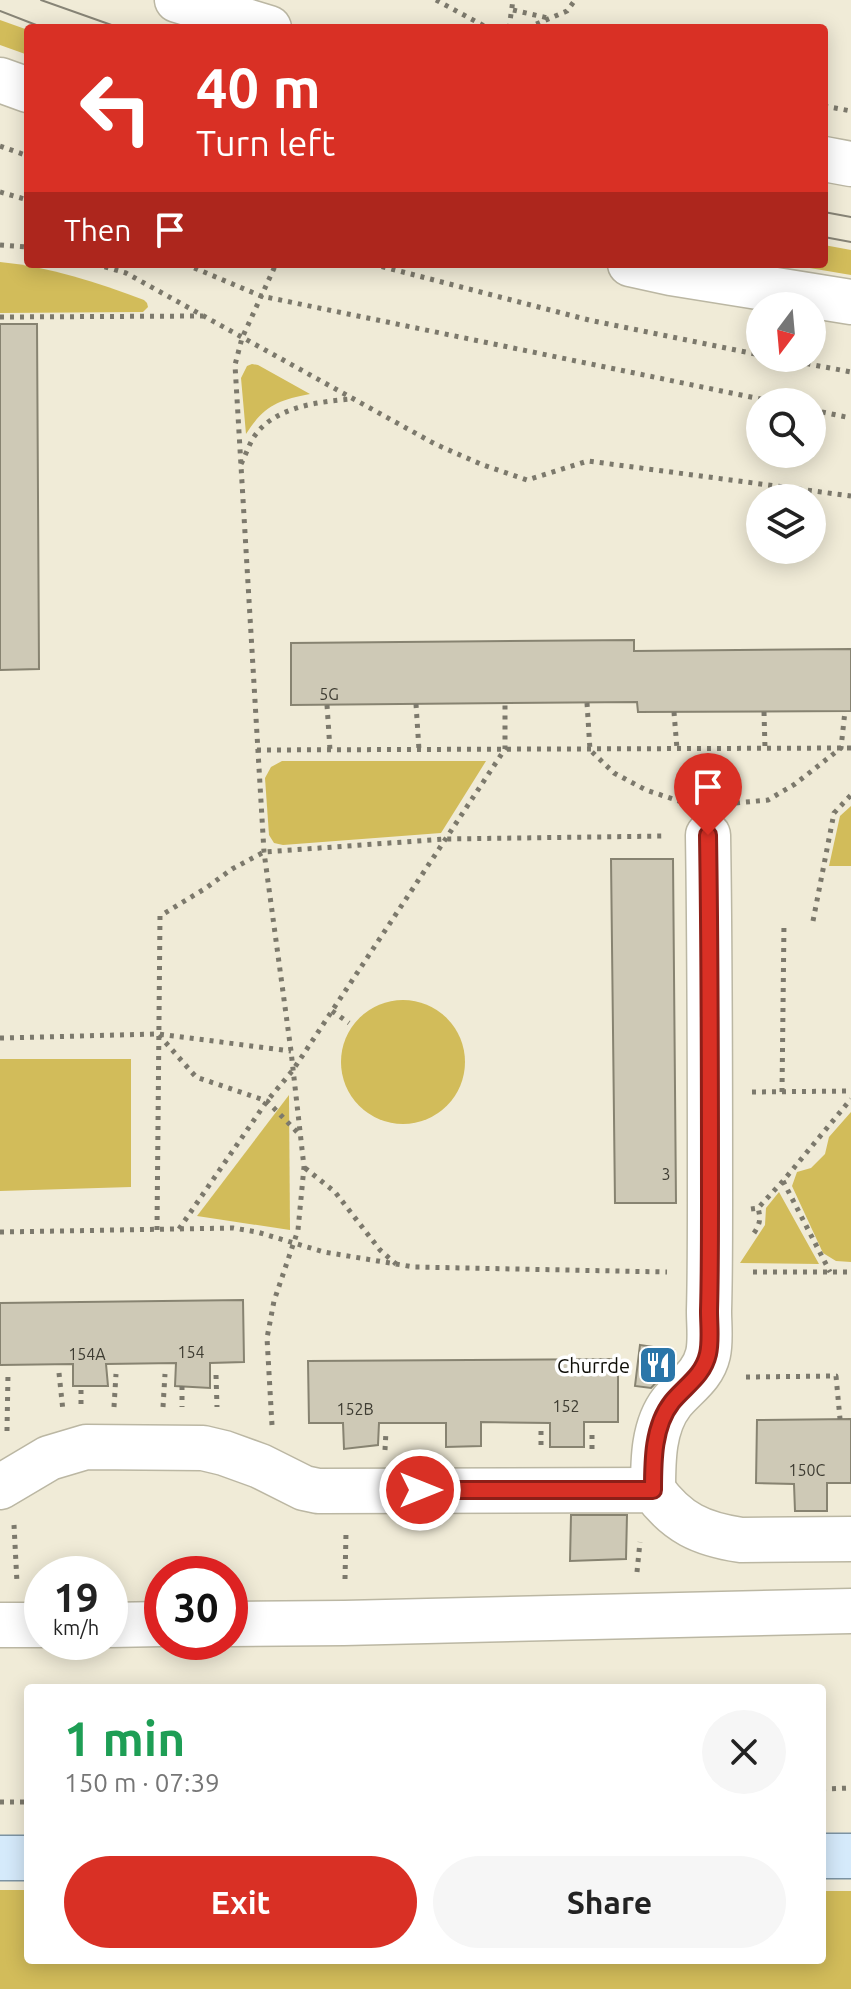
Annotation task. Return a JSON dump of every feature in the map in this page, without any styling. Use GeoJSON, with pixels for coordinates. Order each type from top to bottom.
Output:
{"type":"FeatureCollection","features":[{"type":"Feature","properties":{"kind":"main road"},"geometry":{"type":"LineString","coordinates":[[826,1856],[851,1856]]}},
{"type":"Feature","properties":{"kind":"main road"},"geometry":{"type":"LineString","coordinates":[[0,1858],[24,1858]]}},
{"type":"Feature","properties":{"kind":"street"},"geometry":{"type":"LineString","coordinates":[[177,0],[256,24]]}},
{"type":"Feature","properties":{"kind":"street"},"geometry":{"type":"LineString","coordinates":[[0,80],[24,89]]}},
{"type":"Feature","properties":{"kind":"street"},"geometry":{"type":"LineString","coordinates":[[828,160],[851,164]]}},
{"type":"Feature","properties":{"kind":"street"},"geometry":{"type":"LineString","coordinates":[[648,268],[851,302]]}},
{"type":"Feature","properties":{"kind":"street"},"geometry":{"type":"LineString","coordinates":[[649,1490],[664,1413],[700,1373],[708,1354],[710,1092],[706,814]]}},
{"type":"Feature","properties":{"kind":"street"},"geometry":{"type":"LineString","coordinates":[[6,1484],[49,1458],[86,1447],[203,1448],[260,1466],[304,1488],[318,1491],[649,1490],[682,1521],[725,1537],[741,1540],[851,1539]]}},
{"type":"Feature","properties":{"kind":"street"},"geometry":{"type":"LineString","coordinates":[[248,1624],[851,1611]]}},
{"type":"Feature","properties":{"kind":"path"},"geometry":{"type":"LineString","coordinates":[[436,0],[481,24]]}},
{"type":"Feature","properties":{"kind":"path"},"geometry":{"type":"LineString","coordinates":[[510,24],[513,0]]}},
{"type":"Feature","properties":{"kind":"path"},"geometry":{"type":"LineString","coordinates":[[536,24],[567,11],[575,0]]}},
{"type":"Feature","properties":{"kind":"path"},"geometry":{"type":"LineString","coordinates":[[513,10],[549,18]]}},
{"type":"Feature","properties":{"kind":"path"},"geometry":{"type":"LineString","coordinates":[[828,107],[851,111]]}},
{"type":"Feature","properties":{"kind":"path"},"geometry":{"type":"LineString","coordinates":[[0,146],[24,155]]}},
{"type":"Feature","properties":{"kind":"path"},"geometry":{"type":"LineString","coordinates":[[0,192],[24,199]]}},
{"type":"Feature","properties":{"kind":"path"},"geometry":{"type":"LineString","coordinates":[[0,245],[24,247]]}},
{"type":"Feature","properties":{"kind":"path"},"geometry":{"type":"LineString","coordinates":[[109,268],[126,273],[206,316],[435,444],[527,480],[588,461],[851,496]]}},
{"type":"Feature","properties":{"kind":"path"},"geometry":{"type":"LineString","coordinates":[[194,268],[261,296],[746,396]]}},
{"type":"Feature","properties":{"kind":"path"},"geometry":{"type":"LineString","coordinates":[[274,268],[242,338],[235,365],[264,852],[304,1167],[298,1230],[274,1301],[267,1338],[275,1474]]}},
{"type":"Feature","properties":{"kind":"path"},"geometry":{"type":"LineString","coordinates":[[388,268],[589,320],[746,352]]}},
{"type":"Feature","properties":{"kind":"path"},"geometry":{"type":"LineString","coordinates":[[0,317],[206,316]]}},
{"type":"Feature","properties":{"kind":"path"},"geometry":{"type":"LineString","coordinates":[[826,367],[851,372]]}},
{"type":"Feature","properties":{"kind":"path"},"geometry":{"type":"LineString","coordinates":[[241,465],[253,438],[266,424],[285,412],[321,402],[353,399]]}},
{"type":"Feature","properties":{"kind":"path"},"geometry":{"type":"LineString","coordinates":[[826,413],[851,418]]}},
{"type":"Feature","properties":{"kind":"path"},"geometry":{"type":"LineString","coordinates":[[179,1229],[267,1101],[293,1070],[505,749],[505,703]]}},
{"type":"Feature","properties":{"kind":"path"},"geometry":{"type":"LineString","coordinates":[[587,703],[590,750],[614,773],[646,790],[706,814]]}},
{"type":"Feature","properties":{"kind":"path"},"geometry":{"type":"LineString","coordinates":[[416,704],[419,750]]}},
{"type":"Feature","properties":{"kind":"path"},"geometry":{"type":"LineString","coordinates":[[327,705],[330,750]]}},
{"type":"Feature","properties":{"kind":"path"},"geometry":{"type":"LineString","coordinates":[[157,1230],[160,916],[264,852],[445,839],[706,814],[768,800],[795,784],[841,748],[845,711]]}},
{"type":"Feature","properties":{"kind":"path"},"geometry":{"type":"LineString","coordinates":[[674,712],[677,749]]}},
{"type":"Feature","properties":{"kind":"path"},"geometry":{"type":"LineString","coordinates":[[764,712],[765,748]]}},
{"type":"Feature","properties":{"kind":"path"},"geometry":{"type":"LineString","coordinates":[[257,750],[851,748]]}},
{"type":"Feature","properties":{"kind":"path"},"geometry":{"type":"LineString","coordinates":[[813,921],[834,813],[851,795]]}},
{"type":"Feature","properties":{"kind":"path"},"geometry":{"type":"LineString","coordinates":[[782,1092],[784,922]]}},
{"type":"Feature","properties":{"kind":"path"},"geometry":{"type":"LineString","coordinates":[[332,1011],[349,1023]]}},
{"type":"Feature","properties":{"kind":"path"},"geometry":{"type":"LineString","coordinates":[[158,1034],[196,1077],[267,1101],[300,1136]]}},
{"type":"Feature","properties":{"kind":"path"},"geometry":{"type":"LineString","coordinates":[[0,1038],[158,1034],[291,1051]]}},
{"type":"Feature","properties":{"kind":"path"},"geometry":{"type":"LineString","coordinates":[[710,1092],[851,1091]]}},
{"type":"Feature","properties":{"kind":"path"},"geometry":{"type":"LineString","coordinates":[[758,1208],[851,1099]]}},
{"type":"Feature","properties":{"kind":"path"},"geometry":{"type":"LineString","coordinates":[[304,1167],[335,1192],[380,1250],[396,1264]]}},
{"type":"Feature","properties":{"kind":"path"},"geometry":{"type":"LineString","coordinates":[[783,1181],[830,1272]]}},
{"type":"Feature","properties":{"kind":"path"},"geometry":{"type":"LineString","coordinates":[[0,1232],[233,1228],[324,1252],[414,1267],[710,1273],[851,1272]]}},
{"type":"Feature","properties":{"kind":"path"},"geometry":{"type":"LineString","coordinates":[[708,1354],[748,1378],[836,1376],[840,1419]]}},
{"type":"Feature","properties":{"kind":"path"},"geometry":{"type":"LineString","coordinates":[[7,1436],[8,1373]]}},
{"type":"Feature","properties":{"kind":"path"},"geometry":{"type":"LineString","coordinates":[[6,1484],[20,1625]]}},
{"type":"Feature","properties":{"kind":"path"},"geometry":{"type":"LineString","coordinates":[[633,1616],[649,1490]]}},
{"type":"Feature","properties":{"kind":"path"},"geometry":{"type":"LineString","coordinates":[[826,1789],[851,1788]]}},
{"type":"Feature","properties":{"kind":"path"},"geometry":{"type":"LineString","coordinates":[[0,1802],[24,1802]]}},
{"type":"Feature","properties":{"kind":"shaded area"},"geometry":{"type":"Polygon","coordinates":[[[0,20],[24,29],[24,54],[0,45],[0,20]]]}},
{"type":"Feature","properties":{"kind":"shaded area"},"geometry":{"type":"Polygon","coordinates":[[[828,246],[851,250],[851,275],[810,268],[828,268],[828,246]]]}},
{"type":"Feature","properties":{"kind":"shaded area"},"geometry":{"type":"Polygon","coordinates":[[[0,262],[55,271],[91,281],[144,300],[148,307],[143,312],[0,313],[0,262]]]}},
{"type":"Feature","properties":{"kind":"shaded area"},"geometry":{"type":"Polygon","coordinates":[[[252,364],[310,394],[273,406],[259,417],[246,434],[241,378],[247,366],[252,364]]]}},
{"type":"Feature","properties":{"kind":"shaded area"},"geometry":{"type":"Polygon","coordinates":[[[282,761],[486,761],[441,833],[283,845],[274,843],[269,835],[265,778],[271,767],[282,761]]]}},
{"type":"Feature","properties":{"kind":"shaded area"},"geometry":{"type":"Polygon","coordinates":[[[851,806],[851,866],[829,866],[840,816],[851,806]]]}},
{"type":"Feature","properties":{"kind":"shaded area"},"geometry":{"type":"Polygon","coordinates":[[[403,1000],[427,1005],[447,1018],[460,1038],[465,1062],[460,1086],[447,1106],[427,1119],[403,1124],[379,1119],[359,1106],[346,1086],[341,1062],[346,1038],[359,1018],[379,1005],[403,1000]]]}},
{"type":"Feature","properties":{"kind":"shaded area"},"geometry":{"type":"Polygon","coordinates":[[[0,1059],[131,1059],[131,1187],[0,1191],[0,1059]]]}},
{"type":"Feature","properties":{"kind":"shaded area"},"geometry":{"type":"Polygon","coordinates":[[[289,1095],[290,1230],[197,1216],[289,1095]]]}},
{"type":"Feature","properties":{"kind":"shaded area"},"geometry":{"type":"Polygon","coordinates":[[[851,1112],[851,1262],[836,1261],[823,1253],[792,1186],[797,1172],[811,1168],[825,1154],[829,1137],[851,1112]]]}},
{"type":"Feature","properties":{"kind":"shaded area"},"geometry":{"type":"Polygon","coordinates":[[[779,1192],[819,1264],[740,1263],[765,1225],[766,1208],[779,1192]]]}},
{"type":"Feature","properties":{"kind":"shaded area"},"geometry":{"type":"Polygon","coordinates":[[[0,1890],[24,1890],[24,1964],[826,1964],[826,1891],[851,1891],[851,1989],[0,1989],[0,1890]]]}},
{"type":"Feature","properties":{"kind":"building"},"geometry":{"type":"Polygon","coordinates":[[[0,324],[37,324],[39,669],[0,670],[0,324]]]}},
{"type":"Feature","properties":{"kind":"building"},"geometry":{"type":"Polygon","coordinates":[[[634,640],[634,651],[851,649],[851,711],[638,712],[637,702],[291,705],[291,643],[634,640]]]}},
{"type":"Feature","properties":{"kind":"building"},"geometry":{"type":"Polygon","coordinates":[[[611,859],[673,859],[676,1203],[615,1203],[611,859]]]}},
{"type":"Feature","properties":{"kind":"building"},"geometry":{"type":"Polygon","coordinates":[[[243,1300],[244,1362],[210,1363],[210,1388],[175,1386],[176,1363],[106,1364],[108,1386],[73,1386],[73,1364],[0,1365],[0,1303],[243,1300]]]}},
{"type":"Feature","properties":{"kind":"building"},"geometry":{"type":"Polygon","coordinates":[[[640,1345],[674,1350],[672,1366],[651,1388],[635,1386],[640,1345]]]}},
{"type":"Feature","properties":{"kind":"building"},"geometry":{"type":"Polygon","coordinates":[[[618,1359],[618,1422],[584,1422],[584,1447],[550,1447],[550,1423],[481,1422],[481,1446],[446,1447],[446,1423],[379,1423],[378,1445],[344,1449],[343,1423],[309,1423],[308,1361],[618,1359]]]}},
{"type":"Feature","properties":{"kind":"building"},"geometry":{"type":"Polygon","coordinates":[[[851,1419],[851,1483],[827,1483],[827,1511],[795,1511],[794,1484],[756,1483],[757,1420],[851,1419]]]}},
{"type":"Feature","properties":{"kind":"building"},"geometry":{"type":"Polygon","coordinates":[[[571,1515],[627,1515],[626,1559],[570,1561],[571,1515]]]}},
{"type":"Feature","properties":{"kind":"tram line"},"geometry":{"type":"LineString","coordinates":[[41,0],[109,24]]}},
{"type":"Feature","properties":{"kind":"tram line"},"geometry":{"type":"LineString","coordinates":[[0,11],[34,24]]}},
{"type":"Feature","properties":{"kind":"tram line"},"geometry":{"type":"LineString","coordinates":[[828,213],[851,217]]}},
{"type":"Feature","properties":{"kind":"tram line"},"geometry":{"type":"LineString","coordinates":[[828,238],[851,242]]}},
{"type":"Feature","properties":{"kind":"place","name":"Churrde"},"geometry":{"type":"Point","coordinates":[658,1365]}},
{"type":"Feature","properties":{"kind":"route"},"geometry":{"type":"LineString","coordinates":[[420,1490],[653,1490],[653,1461],[664,1413],[700,1373],[708,1354],[708,835]]}}]}
